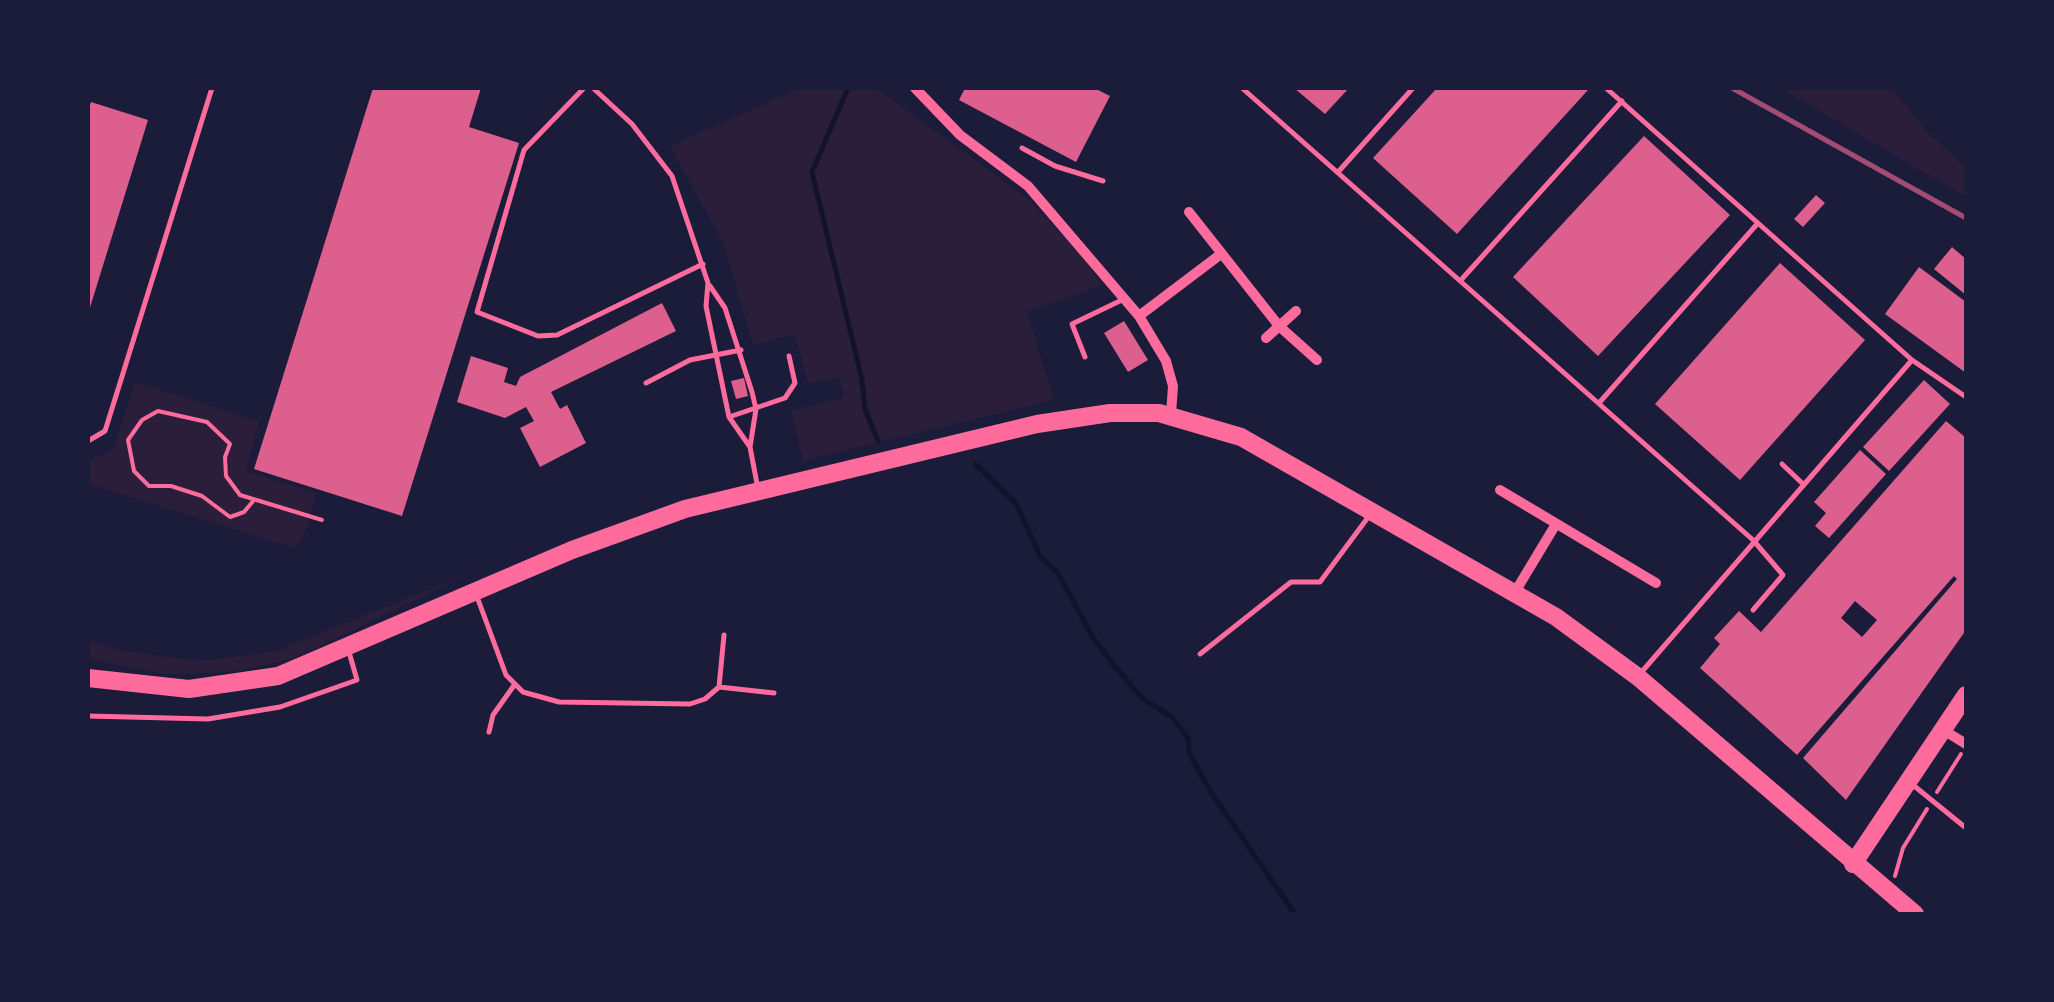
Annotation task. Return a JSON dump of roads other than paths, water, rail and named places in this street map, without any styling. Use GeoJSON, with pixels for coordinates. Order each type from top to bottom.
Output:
{"type":"FeatureCollection","features":[{"type":"Feature","properties":{"kind":"main road"},"geometry":{"type":"LineString","coordinates":[[88,678],[156,687],[220,686],[278,676],[572,550],[685,508],[1038,424],[1110,413],[1171,414],[1241,437],[1515,592],[1638,677],[1914,914]]}},
{"type":"Feature","properties":{"kind":"main road"},"geometry":{"type":"LineString","coordinates":[[1853,864],[1966,696]]}},
{"type":"Feature","properties":{"kind":"street"},"geometry":{"type":"LineString","coordinates":[[915,88],[960,135],[1028,186],[1139,316],[1166,361],[1174,386],[1171,414]]}},
{"type":"Feature","properties":{"kind":"street"},"geometry":{"type":"LineString","coordinates":[[1189,212],[1279,326],[1317,360]]}},
{"type":"Feature","properties":{"kind":"street"},"geometry":{"type":"LineString","coordinates":[[1139,316],[1220,254]]}},
{"type":"Feature","properties":{"kind":"street"},"geometry":{"type":"LineString","coordinates":[[1266,338],[1296,311]]}},
{"type":"Feature","properties":{"kind":"street"},"geometry":{"type":"LineString","coordinates":[[1500,490],[1656,583]]}},
{"type":"Feature","properties":{"kind":"street"},"geometry":{"type":"LineString","coordinates":[[1515,592],[1556,524]]}},
{"type":"Feature","properties":{"kind":"street"},"geometry":{"type":"LineString","coordinates":[[1945,731],[1966,745]]}},
{"type":"Feature","properties":{"kind":"lane"},"geometry":{"type":"LineString","coordinates":[[88,441],[105,430],[212,88]]}},
{"type":"Feature","properties":{"kind":"lane"},"geometry":{"type":"LineString","coordinates":[[584,88],[524,150],[477,312],[538,336],[556,336],[704,264]]}},
{"type":"Feature","properties":{"kind":"lane"},"geometry":{"type":"LineString","coordinates":[[593,88],[632,124],[672,176],[704,264],[714,356],[729,417],[750,447]]}},
{"type":"Feature","properties":{"kind":"lane"},"geometry":{"type":"LineString","coordinates":[[1242,88],[1754,540],[1783,575],[1753,610]]}},
{"type":"Feature","properties":{"kind":"lane"},"geometry":{"type":"LineString","coordinates":[[1338,172],[1413,88]]}},
{"type":"Feature","properties":{"kind":"lane"},"geometry":{"type":"LineString","coordinates":[[1606,88],[1912,360],[1966,397]]}},
{"type":"Feature","properties":{"kind":"lane"},"geometry":{"type":"LineString","coordinates":[[1460,280],[1622,101]]}},
{"type":"Feature","properties":{"kind":"lane"},"geometry":{"type":"LineString","coordinates":[[1022,148],[1054,166],[1103,181]]}},
{"type":"Feature","properties":{"kind":"lane"},"geometry":{"type":"LineString","coordinates":[[1599,403],[1758,223]]}},
{"type":"Feature","properties":{"kind":"lane"},"geometry":{"type":"LineString","coordinates":[[708,283],[725,308],[756,409],[750,447],[758,489]]}},
{"type":"Feature","properties":{"kind":"lane"},"geometry":{"type":"LineString","coordinates":[[1086,358],[1072,324],[1124,299]]}},
{"type":"Feature","properties":{"kind":"lane"},"geometry":{"type":"LineString","coordinates":[[646,383],[690,360],[741,350]]}},
{"type":"Feature","properties":{"kind":"lane"},"geometry":{"type":"LineString","coordinates":[[729,417],[785,398],[795,383],[790,356]]}},
{"type":"Feature","properties":{"kind":"lane"},"geometry":{"type":"LineString","coordinates":[[1638,677],[1912,360]]}},
{"type":"Feature","properties":{"kind":"lane"},"geometry":{"type":"LineString","coordinates":[[1782,464],[1803,484]]}},
{"type":"Feature","properties":{"kind":"lane"},"geometry":{"type":"LineString","coordinates":[[1200,654],[1290,582],[1320,582],[1373,511]]}},
{"type":"Feature","properties":{"kind":"lane"},"geometry":{"type":"LineString","coordinates":[[475,592],[506,675],[524,692],[559,702],[690,704],[719,687],[774,692]]}},
{"type":"Feature","properties":{"kind":"lane"},"geometry":{"type":"LineString","coordinates":[[719,687],[724,635]]}},
{"type":"Feature","properties":{"kind":"lane"},"geometry":{"type":"LineString","coordinates":[[88,716],[208,718],[280,707],[357,680],[348,649]]}},
{"type":"Feature","properties":{"kind":"lane"},"geometry":{"type":"LineString","coordinates":[[489,732],[498,706],[515,684]]}},
{"type":"Feature","properties":{"kind":"lane"},"geometry":{"type":"LineString","coordinates":[[1910,783],[1966,828]]}},
{"type":"Feature","properties":{"kind":"waterway"},"geometry":{"type":"LineString","coordinates":[[848,88],[812,172],[862,380],[865,409],[878,441]]}},
{"type":"Feature","properties":{"kind":"waterway"},"geometry":{"type":"LineString","coordinates":[[975,464],[1016,503],[1040,556],[1058,573],[1092,636],[1113,664],[1143,699],[1172,717],[1188,738],[1189,753],[1212,794],[1295,914]]}},
{"type":"Feature","properties":{"kind":"railway"},"geometry":{"type":"LineString","coordinates":[[1732,88],[1966,218]]}}]}
